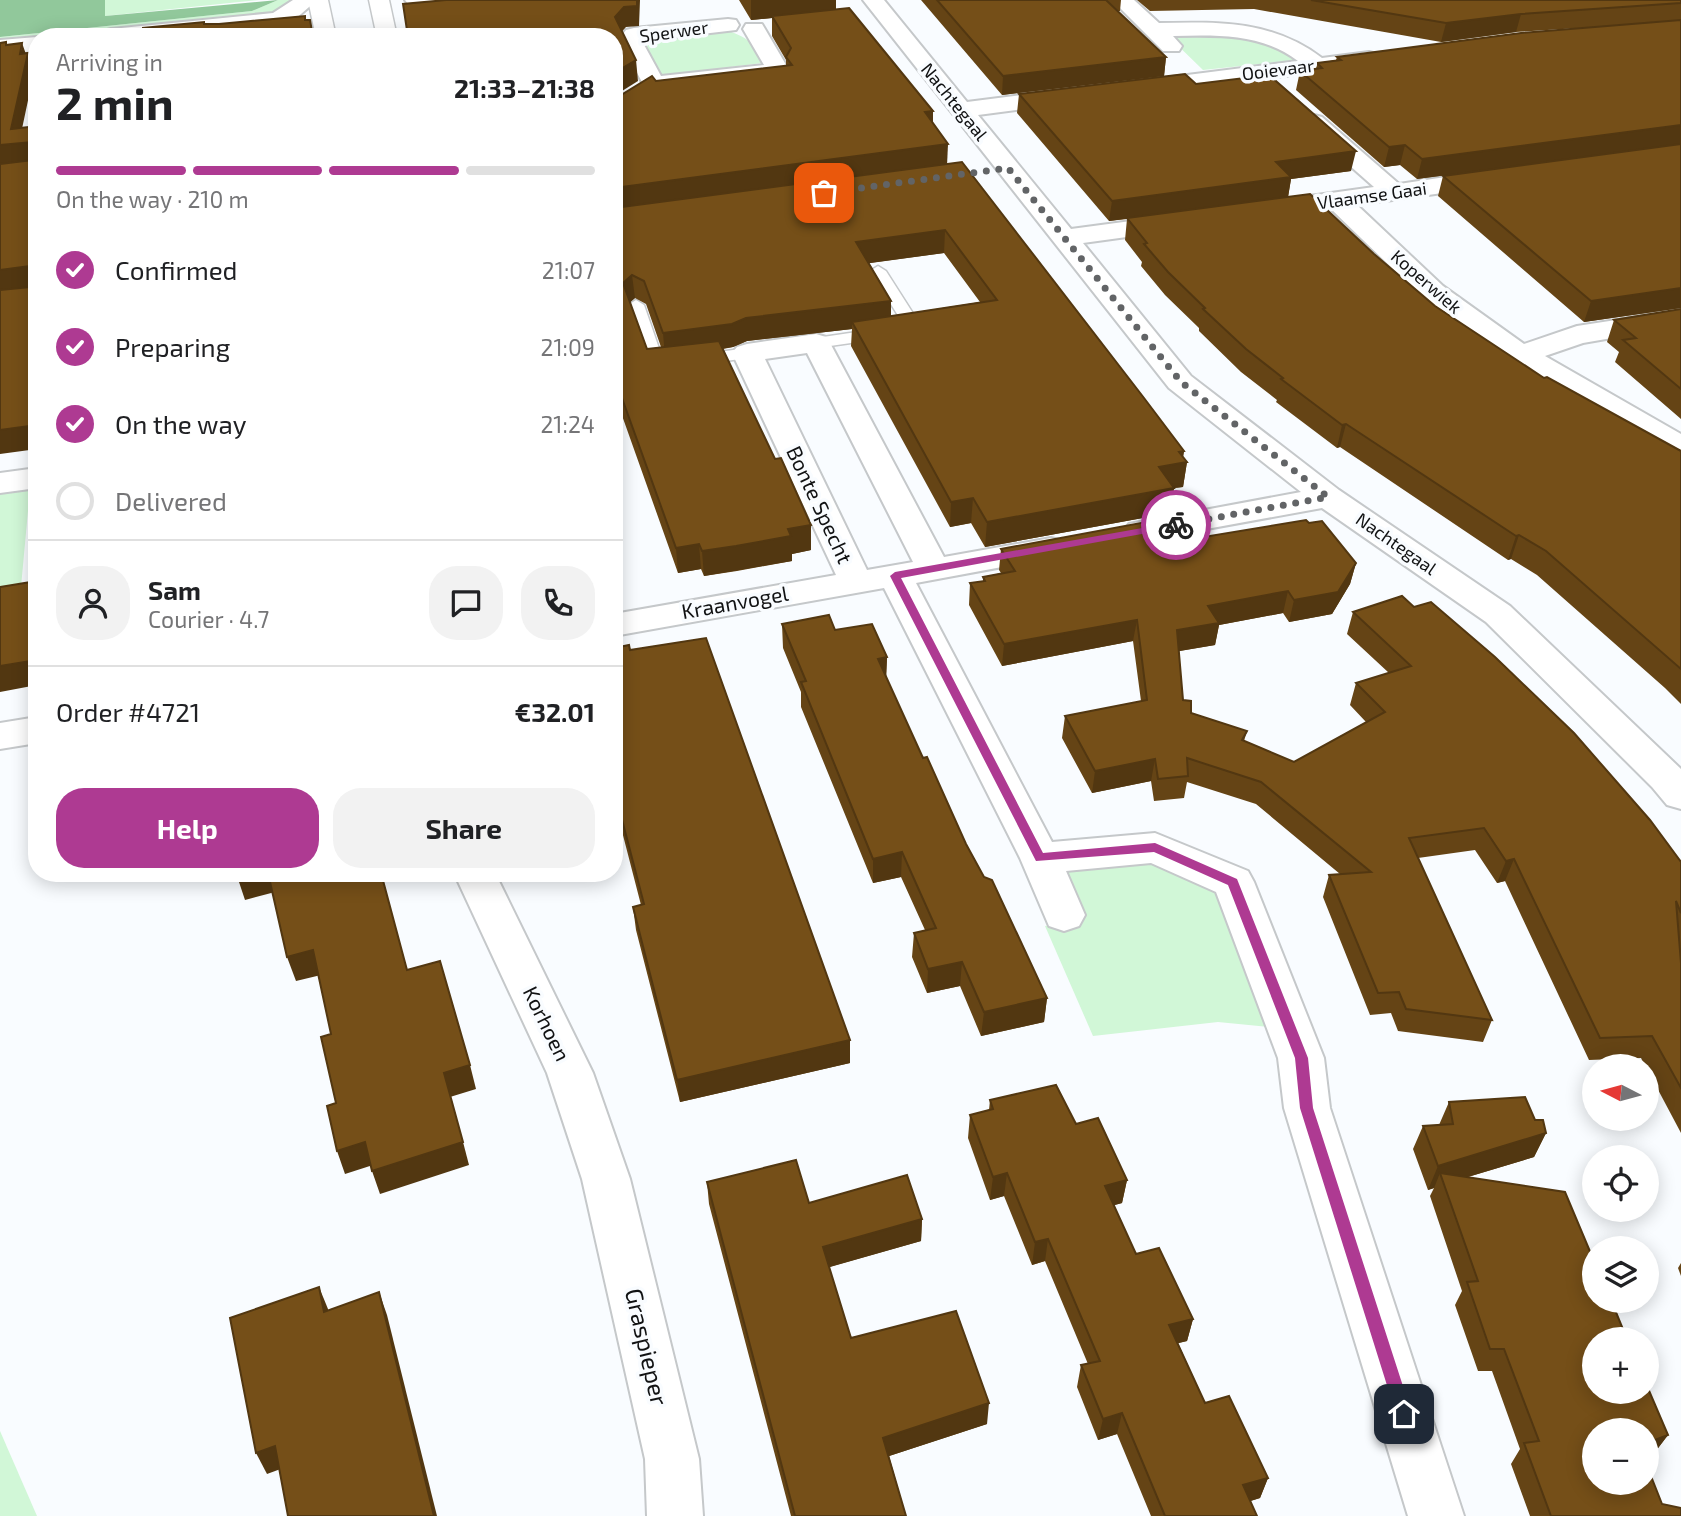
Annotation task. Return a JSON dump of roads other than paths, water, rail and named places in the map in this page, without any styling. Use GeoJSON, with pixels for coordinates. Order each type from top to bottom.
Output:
{"type":"FeatureCollection","features":[{"type":"Feature","properties":{"kind":"street"},"geometry":{"type":"LineString","coordinates":[[187,28],[285,16],[307,0]]}},
{"type":"Feature","properties":{"kind":"street"},"geometry":{"type":"LineString","coordinates":[[318,0],[324,28]]}},
{"type":"Feature","properties":{"kind":"street"},"geometry":{"type":"LineString","coordinates":[[379,0],[385,28]]}},
{"type":"Feature","properties":{"kind":"street"},"geometry":{"type":"LineString","coordinates":[[415,0],[458,0]]}},
{"type":"Feature","properties":{"kind":"street"},"geometry":{"type":"LineString","coordinates":[[1122,0],[1206,79]]}},
{"type":"Feature","properties":{"kind":"street","name":"Nachtegaal"},"geometry":{"type":"LineString","coordinates":[[871,11],[960,110],[994,170],[1063,238],[1181,382],[1328,497],[1498,614],[1666,777],[1681,795]]}},
{"type":"Feature","properties":{"kind":"street","name":"Sperwer"},"geometry":{"type":"LineString","coordinates":[[654,84],[630,39],[634,35],[723,16],[754,29],[780,26]]}},
{"type":"Feature","properties":{"kind":"street"},"geometry":{"type":"LineString","coordinates":[[634,97],[654,84],[778,70],[754,29]]}},
{"type":"Feature","properties":{"kind":"street"},"geometry":{"type":"LineString","coordinates":[[1153,30],[1214,29],[1253,33],[1287,43],[1317,65]]}},
{"type":"Feature","properties":{"kind":"street"},"geometry":{"type":"LineString","coordinates":[[0,47],[28,45]]}},
{"type":"Feature","properties":{"kind":"street","name":"Ooievaar"},"geometry":{"type":"LineString","coordinates":[[1124,89],[1396,56]]}},
{"type":"Feature","properties":{"kind":"street"},"geometry":{"type":"LineString","coordinates":[[1259,72],[1279,91]]}},
{"type":"Feature","properties":{"kind":"street"},"geometry":{"type":"LineString","coordinates":[[960,110],[1096,93]]}},
{"type":"Feature","properties":{"kind":"street"},"geometry":{"type":"LineString","coordinates":[[1300,109],[1394,192]]}},
{"type":"Feature","properties":{"kind":"street","name":"Vlaamse Gaai"},"geometry":{"type":"LineString","coordinates":[[1242,214],[1517,175]]}},
{"type":"Feature","properties":{"kind":"street","name":"Koperwiek"},"geometry":{"type":"LineString","coordinates":[[1338,201],[1433,292],[1521,355],[1681,447]]}},
{"type":"Feature","properties":{"kind":"street"},"geometry":{"type":"LineString","coordinates":[[1063,238],[1200,220]]}},
{"type":"Feature","properties":{"kind":"street"},"geometry":{"type":"LineString","coordinates":[[1521,355],[1577,335],[1681,318]]}},
{"type":"Feature","properties":{"kind":"street"},"geometry":{"type":"LineString","coordinates":[[747,353],[816,343],[934,569],[1328,497]]}},
{"type":"Feature","properties":{"kind":"street","name":"Bonte Specht"},"geometry":{"type":"LineString","coordinates":[[747,353],[856,582],[934,569]]}},
{"type":"Feature","properties":{"kind":"street"},"geometry":{"type":"LineString","coordinates":[[0,483],[28,479]]}},
{"type":"Feature","properties":{"kind":"street"},"geometry":{"type":"LineString","coordinates":[[895,576],[1040,858],[1064,915]]}},
{"type":"Feature","properties":{"kind":"street","name":"Kraanvogel"},"geometry":{"type":"LineString","coordinates":[[623,623],[856,582]]}},
{"type":"Feature","properties":{"kind":"street"},"geometry":{"type":"LineString","coordinates":[[0,736],[28,731]]}},
{"type":"Feature","properties":{"kind":"street"},"geometry":{"type":"LineString","coordinates":[[1040,858],[1155,848],[1233,882],[1301,1058],[1307,1108],[1436,1516]]}},
{"type":"Feature","properties":{"kind":"street","name":"Korhoen"},"geometry":{"type":"LineString","coordinates":[[478,882],[570,1073],[606,1179]]}},
{"type":"Feature","properties":{"kind":"street","name":"Graspieper"},"geometry":{"type":"LineString","coordinates":[[606,1179],[672,1460],[675,1516]]}},
{"type":"Feature","properties":{"kind":"lane"},"geometry":{"type":"LineString","coordinates":[[816,343],[915,329],[878,271]]}},
{"type":"Feature","properties":{"kind":"lane"},"geometry":{"type":"LineString","coordinates":[[636,305],[656,366],[747,353]]}}]}
